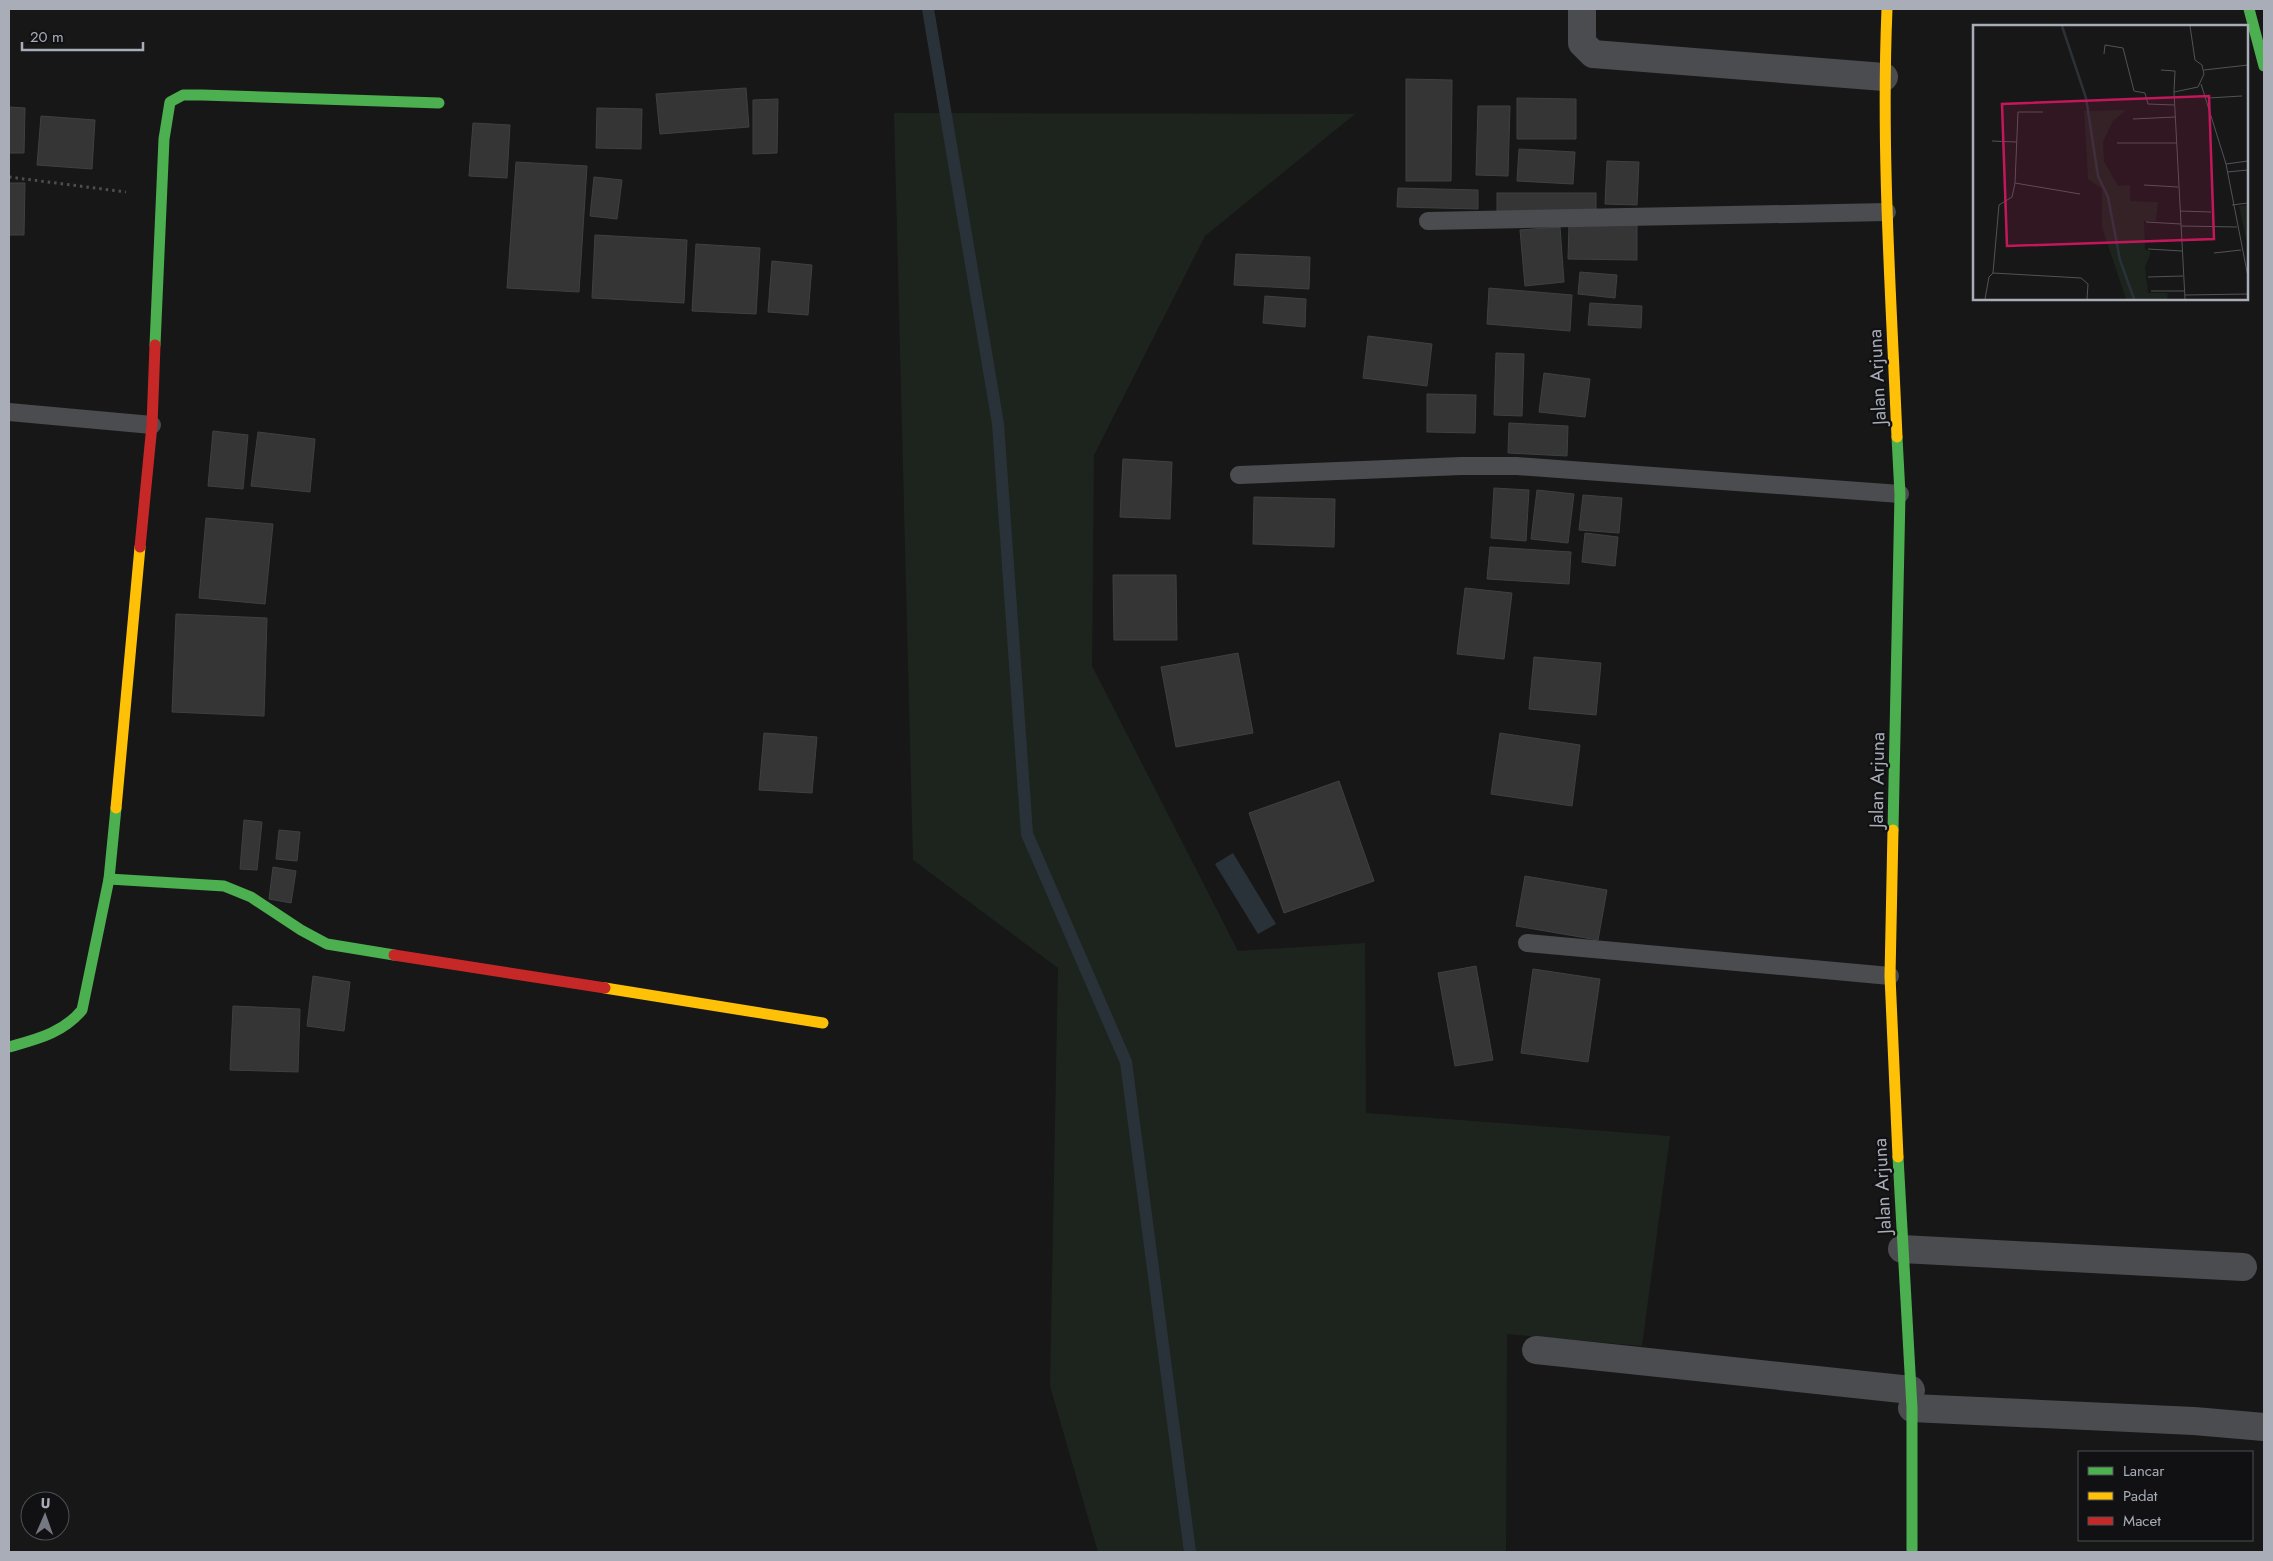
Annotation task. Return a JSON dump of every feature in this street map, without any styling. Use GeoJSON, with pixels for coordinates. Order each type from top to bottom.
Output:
{"type":"FeatureCollection","features":[{"type":"Feature","properties":{"kind":"street"},"geometry":{"type":"LineString","coordinates":[[1582,9],[1582,43],[1593,54],[1884,77]]}},
{"type":"Feature","properties":{"kind":"street","name":"Jalan Arjuna"},"geometry":{"type":"LineString","coordinates":[[1887,9],[1884,77],[1887,212],[1900,494],[1890,976],[1902,1249],[1912,1399],[1912,1552]]}},
{"type":"Feature","properties":{"kind":"street"},"geometry":{"type":"LineString","coordinates":[[2255,16],[2264,66]]}},
{"type":"Feature","properties":{"kind":"street"},"geometry":{"type":"LineString","coordinates":[[9,1048],[56,1033],[74,1022],[82,1010],[109,879],[152,425],[164,139],[170,102],[183,95],[440,103]]}},
{"type":"Feature","properties":{"kind":"street"},"geometry":{"type":"LineString","coordinates":[[109,879],[224,886],[241,890],[312,938],[327,944],[823,1023]]}},
{"type":"Feature","properties":{"kind":"street"},"geometry":{"type":"LineString","coordinates":[[1902,1249],[2243,1267]]}},
{"type":"Feature","properties":{"kind":"street"},"geometry":{"type":"LineString","coordinates":[[1536,1350],[1912,1399],[2264,1427]]}},
{"type":"Feature","properties":{"kind":"lane"},"geometry":{"type":"LineString","coordinates":[[1428,221],[1887,212]]}},
{"type":"Feature","properties":{"kind":"lane"},"geometry":{"type":"LineString","coordinates":[[9,412],[152,425]]}},
{"type":"Feature","properties":{"kind":"lane"},"geometry":{"type":"LineString","coordinates":[[1239,475],[1517,466],[1900,494]]}},
{"type":"Feature","properties":{"kind":"lane"},"geometry":{"type":"LineString","coordinates":[[1527,943],[1890,976]]}},
{"type":"Feature","properties":{"kind":"path"},"geometry":{"type":"LineString","coordinates":[[9,177],[162,196]]}},
{"type":"Feature","properties":{"kind":"shaded area"},"geometry":{"type":"Polygon","coordinates":[[[894,113],[1355,114],[1205,236],[1094,455],[1092,666],[1238,951],[1365,943],[1366,1113],[1670,1136],[1642,1346],[1507,1334],[1506,1552],[1098,1552],[1050,1386],[1058,968],[913,860],[894,113]]]}},
{"type":"Feature","properties":{"kind":"shaded area"},"geometry":{"type":"Polygon","coordinates":[[[1233,853],[1276,924],[1258,934],[1215,864],[1233,853]]]}},
{"type":"Feature","properties":{"kind":"building"},"geometry":{"type":"Polygon","coordinates":[[[1406,79],[1452,80],[1451,181],[1406,181],[1406,79]]]}},
{"type":"Feature","properties":{"kind":"building"},"geometry":{"type":"Polygon","coordinates":[[[746,88],[749,127],[660,134],[656,94],[746,88]]]}},
{"type":"Feature","properties":{"kind":"building"},"geometry":{"type":"Polygon","coordinates":[[[1517,98],[1576,99],[1576,139],[1517,139],[1517,98]]]}},
{"type":"Feature","properties":{"kind":"building"},"geometry":{"type":"Polygon","coordinates":[[[778,99],[777,153],[753,154],[753,100],[778,99]]]}},
{"type":"Feature","properties":{"kind":"building"},"geometry":{"type":"Polygon","coordinates":[[[1478,106],[1510,106],[1508,176],[1476,175],[1478,106]]]}},
{"type":"Feature","properties":{"kind":"building"},"geometry":{"type":"Polygon","coordinates":[[[9,107],[25,108],[24,153],[9,153],[9,107]]]}},
{"type":"Feature","properties":{"kind":"building"},"geometry":{"type":"Polygon","coordinates":[[[597,108],[642,109],[641,149],[596,148],[597,108]]]}},
{"type":"Feature","properties":{"kind":"building"},"geometry":{"type":"Polygon","coordinates":[[[41,116],[95,120],[92,169],[37,165],[41,116]]]}},
{"type":"Feature","properties":{"kind":"building"},"geometry":{"type":"Polygon","coordinates":[[[473,123],[510,125],[507,178],[469,176],[473,123]]]}},
{"type":"Feature","properties":{"kind":"building"},"geometry":{"type":"Polygon","coordinates":[[[1519,149],[1575,152],[1573,184],[1517,181],[1519,149]]]}},
{"type":"Feature","properties":{"kind":"building"},"geometry":{"type":"Polygon","coordinates":[[[1607,161],[1639,162],[1637,205],[1605,204],[1607,161]]]}},
{"type":"Feature","properties":{"kind":"building"},"geometry":{"type":"Polygon","coordinates":[[[516,162],[587,166],[579,292],[507,288],[516,162]]]}},
{"type":"Feature","properties":{"kind":"building"},"geometry":{"type":"Polygon","coordinates":[[[594,177],[622,180],[617,219],[590,216],[594,177]]]}},
{"type":"Feature","properties":{"kind":"building"},"geometry":{"type":"Polygon","coordinates":[[[9,183],[25,183],[24,235],[9,235],[9,183]]]}},
{"type":"Feature","properties":{"kind":"building"},"geometry":{"type":"Polygon","coordinates":[[[1398,188],[1478,190],[1478,209],[1397,207],[1398,188]]]}},
{"type":"Feature","properties":{"kind":"building"},"geometry":{"type":"Polygon","coordinates":[[[1497,193],[1596,193],[1596,213],[1497,213],[1497,193]]]}},
{"type":"Feature","properties":{"kind":"building"},"geometry":{"type":"Polygon","coordinates":[[[1569,224],[1637,225],[1637,260],[1568,259],[1569,224]]]}},
{"type":"Feature","properties":{"kind":"building"},"geometry":{"type":"Polygon","coordinates":[[[1560,227],[1564,282],[1525,286],[1520,230],[1560,227]]]}},
{"type":"Feature","properties":{"kind":"building"},"geometry":{"type":"Polygon","coordinates":[[[595,235],[687,240],[684,303],[592,298],[595,235]]]}},
{"type":"Feature","properties":{"kind":"building"},"geometry":{"type":"Polygon","coordinates":[[[696,244],[760,248],[756,314],[692,311],[696,244]]]}},
{"type":"Feature","properties":{"kind":"building"},"geometry":{"type":"Polygon","coordinates":[[[1236,254],[1310,257],[1309,289],[1234,285],[1236,254]]]}},
{"type":"Feature","properties":{"kind":"building"},"geometry":{"type":"Polygon","coordinates":[[[772,261],[812,265],[808,315],[768,312],[772,261]]]}},
{"type":"Feature","properties":{"kind":"building"},"geometry":{"type":"Polygon","coordinates":[[[1580,272],[1617,275],[1615,298],[1578,294],[1580,272]]]}},
{"type":"Feature","properties":{"kind":"building"},"geometry":{"type":"Polygon","coordinates":[[[1489,288],[1572,295],[1570,331],[1487,324],[1489,288]]]}},
{"type":"Feature","properties":{"kind":"building"},"geometry":{"type":"Polygon","coordinates":[[[1265,296],[1306,299],[1305,327],[1263,323],[1265,296]]]}},
{"type":"Feature","properties":{"kind":"building"},"geometry":{"type":"Polygon","coordinates":[[[1590,303],[1642,306],[1641,328],[1588,325],[1590,303]]]}},
{"type":"Feature","properties":{"kind":"building"},"geometry":{"type":"Polygon","coordinates":[[[1368,336],[1432,344],[1427,386],[1363,378],[1368,336]]]}},
{"type":"Feature","properties":{"kind":"building"},"geometry":{"type":"Polygon","coordinates":[[[1496,353],[1524,354],[1522,416],[1494,415],[1496,353]]]}},
{"type":"Feature","properties":{"kind":"building"},"geometry":{"type":"Polygon","coordinates":[[[1544,373],[1590,379],[1585,417],[1539,412],[1544,373]]]}},
{"type":"Feature","properties":{"kind":"building"},"geometry":{"type":"Polygon","coordinates":[[[1427,394],[1476,395],[1475,433],[1427,432],[1427,394]]]}},
{"type":"Feature","properties":{"kind":"building"},"geometry":{"type":"Polygon","coordinates":[[[1509,423],[1568,426],[1567,456],[1508,453],[1509,423]]]}},
{"type":"Feature","properties":{"kind":"building"},"geometry":{"type":"Polygon","coordinates":[[[213,431],[248,435],[243,489],[208,486],[213,431]]]}},
{"type":"Feature","properties":{"kind":"building"},"geometry":{"type":"Polygon","coordinates":[[[258,432],[315,439],[310,492],[251,486],[258,432]]]}},
{"type":"Feature","properties":{"kind":"building"},"geometry":{"type":"Polygon","coordinates":[[[1123,459],[1172,462],[1170,519],[1120,517],[1123,459]]]}},
{"type":"Feature","properties":{"kind":"building"},"geometry":{"type":"Polygon","coordinates":[[[1494,488],[1529,490],[1526,541],[1491,538],[1494,488]]]}},
{"type":"Feature","properties":{"kind":"building"},"geometry":{"type":"Polygon","coordinates":[[[1537,490],[1574,494],[1568,543],[1531,539],[1537,490]]]}},
{"type":"Feature","properties":{"kind":"building"},"geometry":{"type":"Polygon","coordinates":[[[1583,495],[1622,498],[1619,533],[1579,530],[1583,495]]]}},
{"type":"Feature","properties":{"kind":"building"},"geometry":{"type":"Polygon","coordinates":[[[1254,497],[1335,499],[1334,547],[1253,544],[1254,497]]]}},
{"type":"Feature","properties":{"kind":"building"},"geometry":{"type":"Polygon","coordinates":[[[206,518],[273,524],[265,604],[199,598],[206,518]]]}},
{"type":"Feature","properties":{"kind":"building"},"geometry":{"type":"Polygon","coordinates":[[[1585,533],[1618,537],[1615,566],[1582,562],[1585,533]]]}},
{"type":"Feature","properties":{"kind":"building"},"geometry":{"type":"Polygon","coordinates":[[[1490,547],[1571,552],[1569,584],[1487,579],[1490,547]]]}},
{"type":"Feature","properties":{"kind":"building"},"geometry":{"type":"Polygon","coordinates":[[[1113,575],[1176,575],[1177,640],[1114,640],[1113,575]]]}},
{"type":"Feature","properties":{"kind":"building"},"geometry":{"type":"Polygon","coordinates":[[[1465,588],[1512,593],[1504,659],[1457,654],[1465,588]]]}},
{"type":"Feature","properties":{"kind":"building"},"geometry":{"type":"Polygon","coordinates":[[[176,614],[267,618],[264,716],[172,712],[176,614]]]}},
{"type":"Feature","properties":{"kind":"building"},"geometry":{"type":"Polygon","coordinates":[[[1238,653],[1253,733],[1176,747],[1161,667],[1238,653]]]}},
{"type":"Feature","properties":{"kind":"building"},"geometry":{"type":"Polygon","coordinates":[[[1534,657],[1601,663],[1596,715],[1529,709],[1534,657]]]}},
{"type":"Feature","properties":{"kind":"building"},"geometry":{"type":"Polygon","coordinates":[[[764,733],[817,737],[812,793],[759,790],[764,733]]]}},
{"type":"Feature","properties":{"kind":"building"},"geometry":{"type":"Polygon","coordinates":[[[1500,733],[1580,745],[1572,806],[1491,794],[1500,733]]]}},
{"type":"Feature","properties":{"kind":"building"},"geometry":{"type":"Polygon","coordinates":[[[1339,781],[1374,881],[1284,913],[1249,813],[1339,781]]]}},
{"type":"Feature","properties":{"kind":"building"},"geometry":{"type":"Polygon","coordinates":[[[244,820],[262,822],[257,870],[240,869],[244,820]]]}},
{"type":"Feature","properties":{"kind":"building"},"geometry":{"type":"Polygon","coordinates":[[[279,830],[300,832],[297,861],[276,859],[279,830]]]}},
{"type":"Feature","properties":{"kind":"building"},"geometry":{"type":"Polygon","coordinates":[[[273,867],[296,871],[291,903],[269,899],[273,867]]]}},
{"type":"Feature","properties":{"kind":"building"},"geometry":{"type":"Polygon","coordinates":[[[1525,876],[1607,890],[1598,940],[1516,926],[1525,876]]]}},
{"type":"Feature","properties":{"kind":"building"},"geometry":{"type":"Polygon","coordinates":[[[1476,966],[1493,1060],[1455,1066],[1438,973],[1476,966]]]}},
{"type":"Feature","properties":{"kind":"building"},"geometry":{"type":"Polygon","coordinates":[[[1533,969],[1600,979],[1588,1062],[1521,1053],[1533,969]]]}},
{"type":"Feature","properties":{"kind":"building"},"geometry":{"type":"Polygon","coordinates":[[[313,976],[350,982],[344,1031],[307,1026],[313,976]]]}},
{"type":"Feature","properties":{"kind":"building"},"geometry":{"type":"Polygon","coordinates":[[[233,1006],[300,1009],[298,1072],[230,1070],[233,1006]]]}},
{"type":"Feature","properties":{"kind":"waterway"},"geometry":{"type":"LineString","coordinates":[[928,9],[998,424],[1027,834],[1126,1062],[1190,1552]]}},
{"type":"Feature","properties":{"kind":"traffic: fast"},"geometry":{"type":"LineString","coordinates":[[2249,9],[2264,66]]}},
{"type":"Feature","properties":{"kind":"traffic: fast"},"geometry":{"type":"LineString","coordinates":[[155,345],[164,139],[170,102],[183,95],[202,95],[439,103]]}},
{"type":"Feature","properties":{"kind":"traffic: fast"},"geometry":{"type":"LineString","coordinates":[[1893,830],[1900,494],[1897,437]]}},
{"type":"Feature","properties":{"kind":"traffic: fast"},"geometry":{"type":"LineString","coordinates":[[9,1047],[58,1030],[75,1018],[82,1010],[109,879],[116,808]]}},
{"type":"Feature","properties":{"kind":"traffic: fast"},"geometry":{"type":"LineString","coordinates":[[109,879],[224,886],[251,897],[301,930],[327,944],[394,955]]}},
{"type":"Feature","properties":{"kind":"traffic: fast"},"geometry":{"type":"LineString","coordinates":[[1898,1157],[1912,1408],[1912,1552]]}},
{"type":"Feature","properties":{"kind":"traffic: slow"},"geometry":{"type":"LineString","coordinates":[[1887,9],[1885,63],[1886,170],[1897,437]]}},
{"type":"Feature","properties":{"kind":"traffic: slow"},"geometry":{"type":"LineString","coordinates":[[116,808],[140,547]]}},
{"type":"Feature","properties":{"kind":"traffic: slow"},"geometry":{"type":"LineString","coordinates":[[1893,830],[1890,976],[1898,1157]]}},
{"type":"Feature","properties":{"kind":"traffic: slow"},"geometry":{"type":"LineString","coordinates":[[605,988],[823,1023]]}},
{"type":"Feature","properties":{"kind":"traffic: jam"},"geometry":{"type":"LineString","coordinates":[[140,547],[152,425],[155,345]]}},
{"type":"Feature","properties":{"kind":"traffic: jam"},"geometry":{"type":"LineString","coordinates":[[394,955],[605,988]]}}]}
